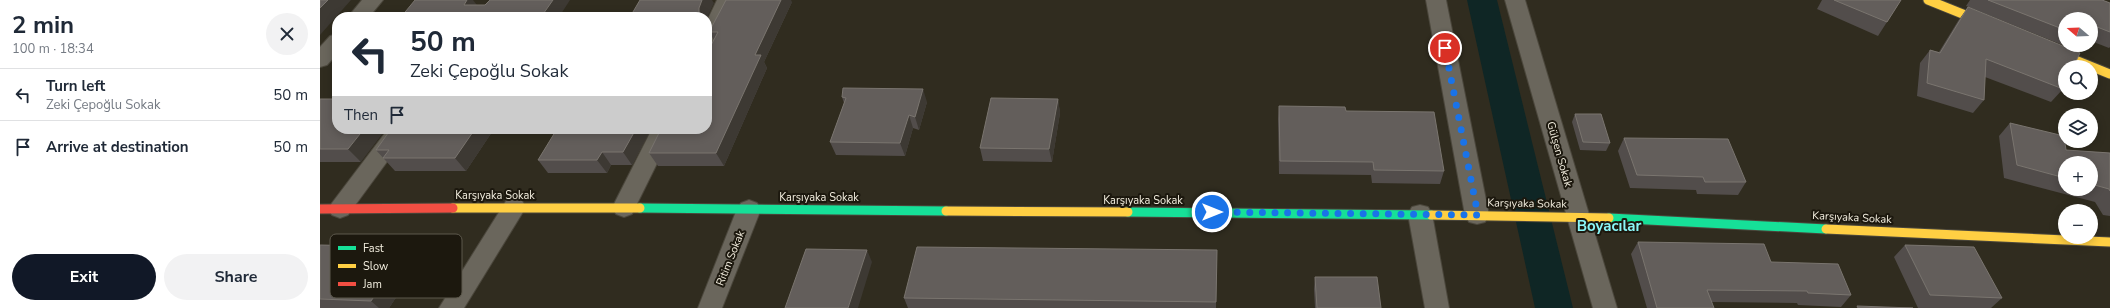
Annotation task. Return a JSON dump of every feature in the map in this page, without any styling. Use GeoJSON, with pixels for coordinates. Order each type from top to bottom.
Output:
{"type":"FeatureCollection","features":[{"type":"Feature","properties":{"kind":"street"},"geometry":{"type":"LineString","coordinates":[[362,12],[373,0]]}},
{"type":"Feature","properties":{"kind":"street"},"geometry":{"type":"LineString","coordinates":[[712,31],[727,0]]}},
{"type":"Feature","properties":{"kind":"street"},"geometry":{"type":"LineString","coordinates":[[1436,0],[1478,215]]}},
{"type":"Feature","properties":{"kind":"street","name":"Gülşen Sokak"},"geometry":{"type":"LineString","coordinates":[[1515,0],[1605,308]]}},
{"type":"Feature","properties":{"kind":"street"},"geometry":{"type":"LineString","coordinates":[[1928,0],[2001,30]]}},
{"type":"Feature","properties":{"kind":"street"},"geometry":{"type":"LineString","coordinates":[[2037,44],[2110,74]]}},
{"type":"Feature","properties":{"kind":"street"},"geometry":{"type":"LineString","coordinates":[[320,60],[332,47]]}},
{"type":"Feature","properties":{"kind":"street"},"geometry":{"type":"LineString","coordinates":[[330,209],[396,134]]}},
{"type":"Feature","properties":{"kind":"street"},"geometry":{"type":"LineString","coordinates":[[624,208],[661,134]]}},
{"type":"Feature","properties":{"kind":"street"},"geometry":{"type":"LineString","coordinates":[[462,290],[514,207]]}},
{"type":"Feature","properties":{"kind":"street","name":"Karşıyaka Sokak"},"geometry":{"type":"LineString","coordinates":[[330,209],[514,207],[1578,216],[2110,242]]}},
{"type":"Feature","properties":{"kind":"street","name":"Ritim Sokak"},"geometry":{"type":"LineString","coordinates":[[710,308],[749,209]]}},
{"type":"Feature","properties":{"kind":"street"},"geometry":{"type":"LineString","coordinates":[[1420,214],[1437,308]]}},
{"type":"Feature","properties":{"kind":"street"},"geometry":{"type":"LineString","coordinates":[[451,308],[457,298]]}},
{"type":"Feature","properties":{"kind":"building"},"geometry":{"type":"Polygon","coordinates":[[[320,0],[328,0],[320,8],[320,0]]]}},
{"type":"Feature","properties":{"kind":"building"},"geometry":{"type":"Polygon","coordinates":[[[415,0],[467,0],[464,5],[485,5],[490,0],[553,0],[545,12],[405,12],[415,0]]]}},
{"type":"Feature","properties":{"kind":"building"},"geometry":{"type":"Polygon","coordinates":[[[640,0],[702,0],[699,12],[633,12],[640,0]]]}},
{"type":"Feature","properties":{"kind":"building"},"geometry":{"type":"Polygon","coordinates":[[[726,0],[781,0],[755,55],[761,55],[716,153],[649,153],[658,134],[712,134],[712,43],[718,32],[712,32],[712,26],[726,0]]]}},
{"type":"Feature","properties":{"kind":"building"},"geometry":{"type":"Polygon","coordinates":[[[1834,0],[1901,0],[1887,22],[1834,0]]]}},
{"type":"Feature","properties":{"kind":"building"},"geometry":{"type":"Polygon","coordinates":[[[1988,0],[2102,0],[2110,3],[2110,32],[2098,27],[2098,12],[2058,12],[2058,27],[1988,0]]]}},
{"type":"Feature","properties":{"kind":"building"},"geometry":{"type":"Polygon","coordinates":[[[1968,7],[2058,44],[2058,52],[2080,53],[2076,60],[2058,60],[2058,87],[1986,59],[1984,100],[1927,83],[1930,50],[1940,53],[1968,7]]]}},
{"type":"Feature","properties":{"kind":"building"},"geometry":{"type":"Polygon","coordinates":[[[843,88],[923,89],[915,117],[909,115],[900,143],[830,142],[846,98],[842,97],[843,88]]]}},
{"type":"Feature","properties":{"kind":"building"},"geometry":{"type":"Polygon","coordinates":[[[991,98],[1058,99],[1049,149],[980,148],[991,98]]]}},
{"type":"Feature","properties":{"kind":"building"},"geometry":{"type":"Polygon","coordinates":[[[320,99],[332,99],[332,134],[360,134],[348,149],[320,149],[320,99]]]}},
{"type":"Feature","properties":{"kind":"building"},"geometry":{"type":"Polygon","coordinates":[[[1279,106],[1345,107],[1346,111],[1434,112],[1444,171],[1374,170],[1373,162],[1280,161],[1279,106]]]}},
{"type":"Feature","properties":{"kind":"building"},"geometry":{"type":"Polygon","coordinates":[[[1575,114],[1601,114],[1610,143],[1583,142],[1575,114]]]}},
{"type":"Feature","properties":{"kind":"building"},"geometry":{"type":"Polygon","coordinates":[[[2010,123],[2058,135],[2058,148],[2066,148],[2066,150],[2110,153],[2110,191],[2109,189],[2098,186],[2098,156],[2058,156],[2058,176],[2017,165],[2010,123]]]}},
{"type":"Feature","properties":{"kind":"building"},"geometry":{"type":"Polygon","coordinates":[[[387,134],[472,134],[455,158],[383,158],[389,150],[376,150],[387,134]]]}},
{"type":"Feature","properties":{"kind":"building"},"geometry":{"type":"Polygon","coordinates":[[[554,134],[633,134],[623,152],[602,152],[597,160],[538,160],[554,134]]]}},
{"type":"Feature","properties":{"kind":"building"},"geometry":{"type":"Polygon","coordinates":[[[1624,138],[1728,139],[1746,182],[1705,182],[1703,177],[1637,175],[1624,138]]]}},
{"type":"Feature","properties":{"kind":"building"},"geometry":{"type":"Polygon","coordinates":[[[1638,242],[1764,244],[1771,262],[1838,264],[1851,295],[1808,293],[1807,291],[1707,290],[1714,308],[1657,308],[1638,242]]]}},
{"type":"Feature","properties":{"kind":"building"},"geometry":{"type":"Polygon","coordinates":[[[320,245],[330,245],[330,298],[373,298],[371,301],[320,299],[320,245]]]}},
{"type":"Feature","properties":{"kind":"building"},"geometry":{"type":"Polygon","coordinates":[[[1905,245],[1974,247],[2002,298],[1930,295],[1905,245]]]}},
{"type":"Feature","properties":{"kind":"building"},"geometry":{"type":"Polygon","coordinates":[[[917,247],[1217,250],[1216,302],[904,298],[917,247]]]}},
{"type":"Feature","properties":{"kind":"building"},"geometry":{"type":"Polygon","coordinates":[[[806,249],[867,250],[848,308],[785,308],[806,249]]]}},
{"type":"Feature","properties":{"kind":"building"},"geometry":{"type":"Polygon","coordinates":[[[1315,277],[1377,277],[1381,308],[1317,308],[1315,277]]]}},
{"type":"Feature","properties":{"kind":"building"},"geometry":{"type":"Polygon","coordinates":[[[1857,306],[1913,308],[1858,308],[1857,306]]]}},
{"type":"Feature","properties":{"kind":"waterway"},"geometry":{"type":"LineString","coordinates":[[1482,0],[1554,308]]}},
{"type":"Feature","properties":{"kind":"traffic: fast"},"geometry":{"type":"LineString","coordinates":[[640,208],[946,211]]}},
{"type":"Feature","properties":{"kind":"traffic: fast"},"geometry":{"type":"LineString","coordinates":[[1128,212],[1431,215]]}},
{"type":"Feature","properties":{"kind":"traffic: fast"},"geometry":{"type":"LineString","coordinates":[[1609,218],[1826,229]]}},
{"type":"Feature","properties":{"kind":"traffic: slow"},"geometry":{"type":"LineString","coordinates":[[1928,0],[1990,25]]}},
{"type":"Feature","properties":{"kind":"traffic: slow"},"geometry":{"type":"LineString","coordinates":[[2048,49],[2110,74]]}},
{"type":"Feature","properties":{"kind":"traffic: slow"},"geometry":{"type":"LineString","coordinates":[[453,208],[640,208]]}},
{"type":"Feature","properties":{"kind":"traffic: slow"},"geometry":{"type":"LineString","coordinates":[[946,211],[1128,212]]}},
{"type":"Feature","properties":{"kind":"traffic: slow"},"geometry":{"type":"LineString","coordinates":[[1431,215],[1609,218]]}},
{"type":"Feature","properties":{"kind":"traffic: slow"},"geometry":{"type":"LineString","coordinates":[[1826,229],[2110,242]]}},
{"type":"Feature","properties":{"kind":"traffic: jam"},"geometry":{"type":"LineString","coordinates":[[320,209],[453,208]]}},
{"type":"Feature","properties":{"kind":"district","name":"Boyacılar"},"geometry":{"type":"Point","coordinates":[1609,226]}},
{"type":"Feature","properties":{"kind":"route"},"geometry":{"type":"LineString","coordinates":[[1212,212],[1478,215],[1445,48]]}}]}
